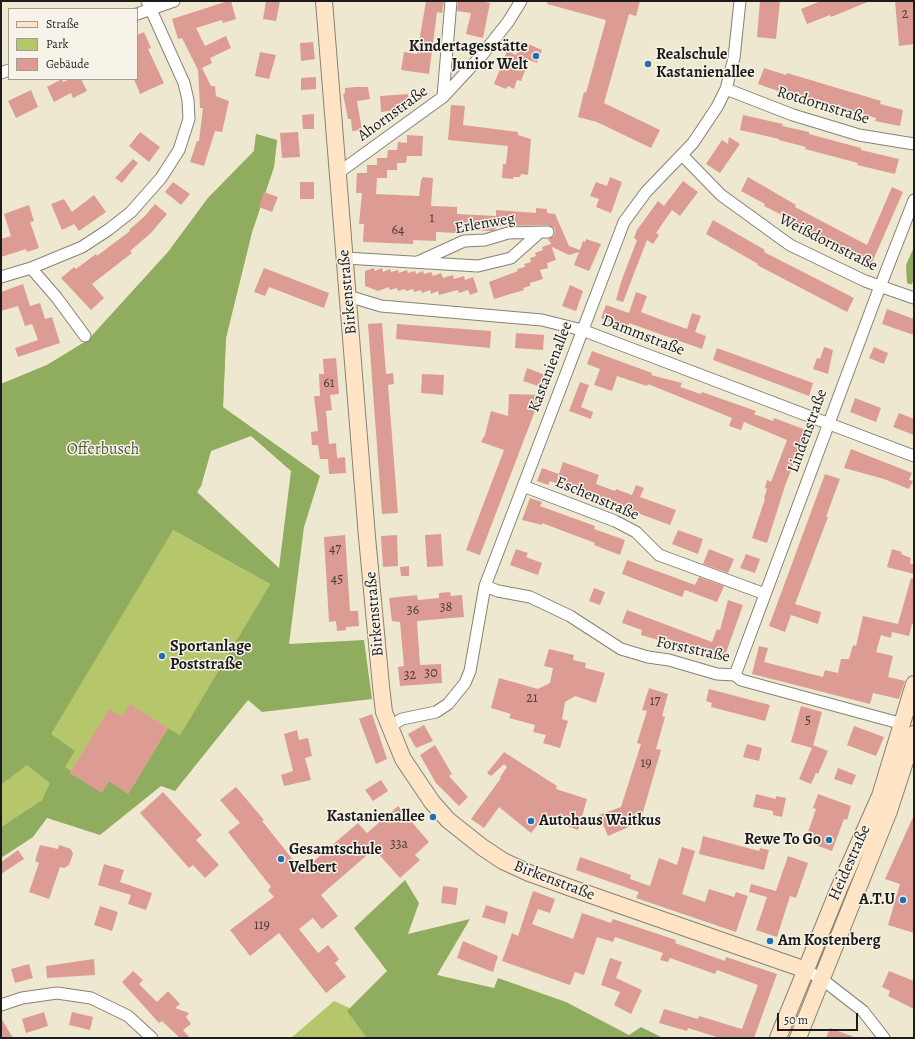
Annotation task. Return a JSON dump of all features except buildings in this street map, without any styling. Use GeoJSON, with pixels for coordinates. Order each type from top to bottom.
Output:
{"type":"FeatureCollection","features":[{"type":"Feature","properties":{"kind":"street"},"geometry":{"type":"LineString","coordinates":[[138,13],[148,5],[174,1]]}},
{"type":"Feature","properties":{"kind":"street","name":"Birkenstraße"},"geometry":{"type":"LineString","coordinates":[[324,1],[367,537],[384,712],[403,759],[432,802],[448,820],[482,847],[503,861],[564,886],[806,970]]}},
{"type":"Feature","properties":{"kind":"street"},"geometry":{"type":"LineString","coordinates":[[443,97],[452,1]]}},
{"type":"Feature","properties":{"kind":"street","name":"Ahornstraße"},"geometry":{"type":"LineString","coordinates":[[338,173],[443,97],[482,55],[508,22],[521,1]]}},
{"type":"Feature","properties":{"kind":"street","name":"Kastanienallee"},"geometry":{"type":"LineString","coordinates":[[389,727],[402,720],[436,712],[448,704],[465,683],[470,671],[485,586],[624,222],[646,192],[693,142],[717,107],[726,89],[734,58],[740,1]]}},
{"type":"Feature","properties":{"kind":"street"},"geometry":{"type":"LineString","coordinates":[[1,277],[31,268],[82,247],[108,230],[131,212],[161,178],[179,150],[189,119],[188,100],[184,83],[148,5]]}},
{"type":"Feature","properties":{"kind":"street","name":"Rotdornstraße"},"geometry":{"type":"LineString","coordinates":[[726,89],[793,115],[859,135],[914,144]]}},
{"type":"Feature","properties":{"kind":"street","name":"Weißdornstraße"},"geometry":{"type":"LineString","coordinates":[[682,155],[721,195],[769,231],[808,254],[880,287],[914,298]]}},
{"type":"Feature","properties":{"kind":"street","name":"Lindenstraße"},"geometry":{"type":"LineString","coordinates":[[735,675],[828,423],[914,200]]}},
{"type":"Feature","properties":{"kind":"street","name":"Erlenweg"},"geometry":{"type":"LineString","coordinates":[[345,258],[417,263],[478,266],[511,258],[544,232],[508,233],[485,240],[464,241],[417,263]]}},
{"type":"Feature","properties":{"kind":"street"},"geometry":{"type":"LineString","coordinates":[[31,268],[57,298],[85,336]]}},
{"type":"Feature","properties":{"kind":"street","name":"Dammstraße"},"geometry":{"type":"LineString","coordinates":[[348,296],[381,306],[542,320],[582,330],[914,456]]}},
{"type":"Feature","properties":{"kind":"street","name":"Eschenstraße"},"geometry":{"type":"LineString","coordinates":[[523,486],[615,521],[636,532],[660,555],[765,594]]}},
{"type":"Feature","properties":{"kind":"street","name":"Forststraße"},"geometry":{"type":"LineString","coordinates":[[485,586],[498,591],[530,597],[570,616],[621,650],[648,657],[669,660],[716,674],[735,675],[741,680],[909,729]]}},
{"type":"Feature","properties":{"kind":"street","name":"Heidestraße"},"geometry":{"type":"LineString","coordinates":[[798,1038],[823,980],[890,811],[909,729],[914,684]]}},
{"type":"Feature","properties":{"kind":"street","name":"Heidestraße"},"geometry":{"type":"LineString","coordinates":[[778,1038],[847,868],[876,806],[909,729]]}},
{"type":"Feature","properties":{"kind":"street"},"geometry":{"type":"LineString","coordinates":[[806,970],[823,980],[863,1011],[884,1038]]}},
{"type":"Feature","properties":{"kind":"street"},"geometry":{"type":"LineString","coordinates":[[1,1005],[22,998],[51,994],[74,995],[91,998],[128,1016],[152,1038]]}},
{"type":"Feature","properties":{"kind":"green space","name":"Offerbusch"},"geometry":{"type":"Polygon","coordinates":[[[256,134],[277,140],[274,167],[252,232],[226,338],[223,407],[201,486],[173,530],[270,584],[180,735],[168,728],[128,794],[102,793],[70,773],[42,800],[1,827],[1,785],[26,765],[1,384],[47,365],[88,340],[168,252],[208,198],[254,151],[256,134]]]}},
{"type":"Feature","properties":{"kind":"green space","name":"Offerbusch"},"geometry":{"type":"Polygon","coordinates":[[[256,134],[277,140],[274,167],[252,232],[226,338],[223,407],[320,476],[304,527],[289,644],[364,640],[372,699],[262,712],[248,700],[175,791],[161,786],[100,835],[47,818],[33,837],[1,858],[1,827],[42,800],[50,783],[27,765],[1,785],[1,384],[47,365],[88,340],[168,252],[208,198],[254,151],[256,134]],[[251,436],[211,451],[201,486],[197,492],[279,568],[291,471],[251,436]],[[173,530],[51,734],[75,751],[65,767],[71,771],[70,773],[102,792],[109,781],[128,794],[168,728],[180,735],[270,584],[173,530]]]}},
{"type":"Feature","properties":{"kind":"green space"},"geometry":{"type":"Polygon","coordinates":[[[914,247],[914,280],[911,285],[907,283],[906,265],[914,247]]]}},
{"type":"Feature","properties":{"kind":"green space"},"geometry":{"type":"Polygon","coordinates":[[[405,880],[419,903],[408,934],[470,919],[437,975],[494,988],[498,978],[566,1002],[629,1035],[641,1027],[663,1038],[367,1038],[347,1011],[387,971],[354,928],[405,880]]]}},
{"type":"Feature","properties":{"kind":"green space"},"geometry":{"type":"Polygon","coordinates":[[[334,1001],[407,1034],[404,1038],[291,1038],[334,1001]]]}},
{"type":"Feature","properties":{"kind":"place","name":"Kindertagesstätte Junior Welt"},"geometry":{"type":"Point","coordinates":[536,56]}},
{"type":"Feature","properties":{"kind":"place","name":"Realschule Kastanienallee"},"geometry":{"type":"Point","coordinates":[648,64]}},
{"type":"Feature","properties":{"kind":"place","name":"Sportanlage Poststraße"},"geometry":{"type":"Point","coordinates":[162,656]}},
{"type":"Feature","properties":{"kind":"place","name":"Kastanienallee"},"geometry":{"type":"Point","coordinates":[433,817]}},
{"type":"Feature","properties":{"kind":"place","name":"Autohaus Waitkus"},"geometry":{"type":"Point","coordinates":[531,821]}},
{"type":"Feature","properties":{"kind":"place","name":"Rewe To Go"},"geometry":{"type":"Point","coordinates":[829,840]}},
{"type":"Feature","properties":{"kind":"place","name":"Gesamtschule Velbert"},"geometry":{"type":"Point","coordinates":[281,859]}},
{"type":"Feature","properties":{"kind":"place","name":"A.T.U"},"geometry":{"type":"Point","coordinates":[903,900]}},
{"type":"Feature","properties":{"kind":"place","name":"Am Kostenberg"},"geometry":{"type":"Point","coordinates":[770,941]}}]}
